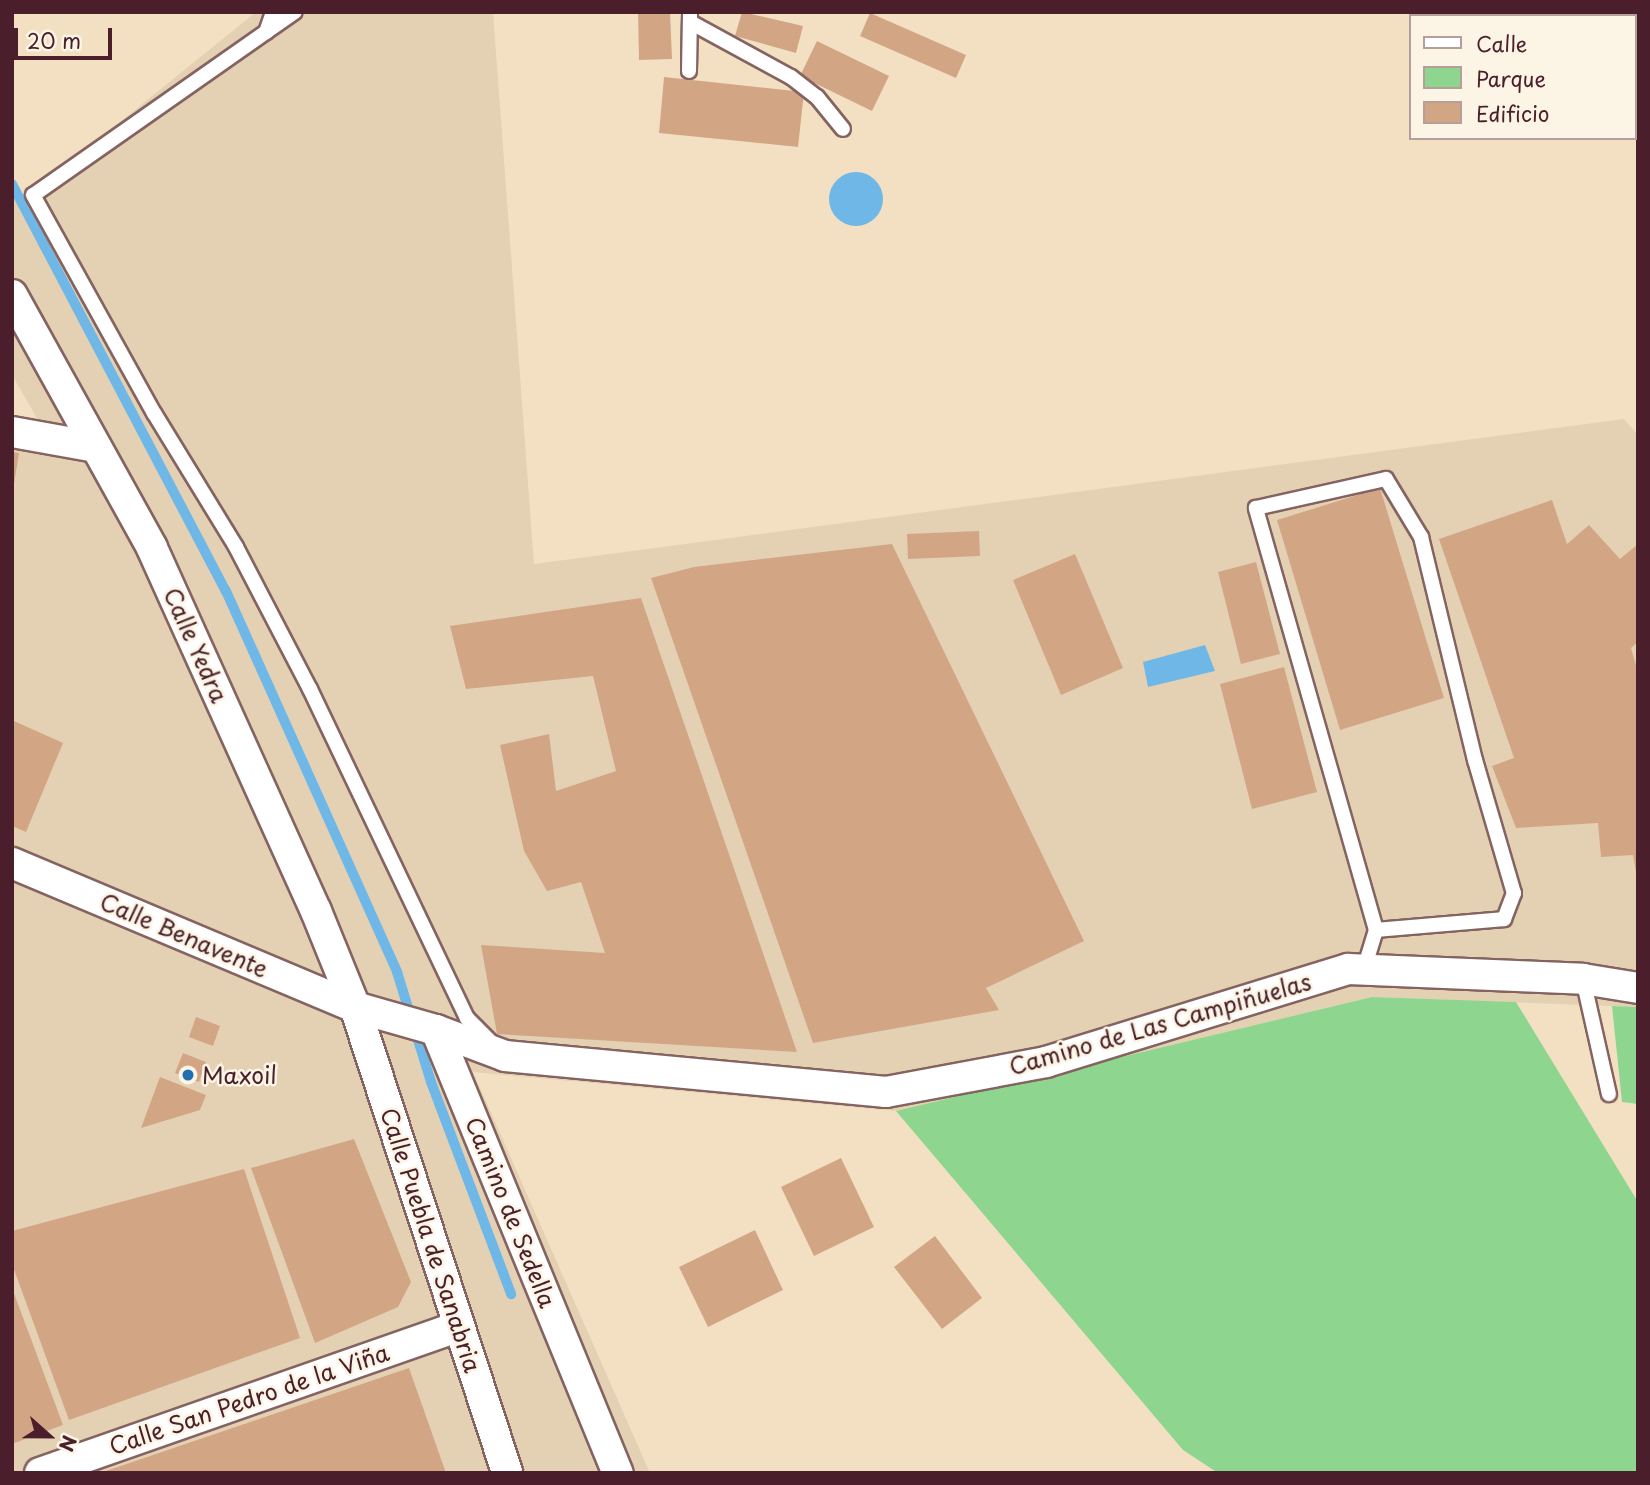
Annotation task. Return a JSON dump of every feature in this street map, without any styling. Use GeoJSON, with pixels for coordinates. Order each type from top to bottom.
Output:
{"type":"FeatureCollection","features":[{"type":"Feature","properties":{"kind":"street","name":"Calle Yedra"},"geometry":{"type":"LineString","coordinates":[[12,295],[152,548],[355,1007]]}},
{"type":"Feature","properties":{"kind":"street"},"geometry":{"type":"LineString","coordinates":[[12,432],[96,447]]}},
{"type":"Feature","properties":{"kind":"street","name":"Calle Benavente"},"geometry":{"type":"LineString","coordinates":[[12,863],[355,1007]]}},
{"type":"Feature","properties":{"kind":"street","name":"Camino de Las Campiñuelas"},"geometry":{"type":"LineString","coordinates":[[436,1030],[505,1056],[886,1092],[1046,1062],[1348,969],[1583,979],[1638,988]]}},
{"type":"Feature","properties":{"kind":"street"},"geometry":{"type":"LineString","coordinates":[[355,1007],[436,1030]]}},
{"type":"Feature","properties":{"kind":"street","name":"Calle Puebla de Sanabria"},"geometry":{"type":"LineString","coordinates":[[355,1007],[507,1473]]}},
{"type":"Feature","properties":{"kind":"street","name":"Camino de Sedella"},"geometry":{"type":"LineString","coordinates":[[436,1030],[618,1473]]}},
{"type":"Feature","properties":{"kind":"street","name":"Calle San Pedro de la Viña"},"geometry":{"type":"LineString","coordinates":[[40,1473],[459,1326]]}},
{"type":"Feature","properties":{"kind":"lane"},"geometry":{"type":"LineString","coordinates":[[266,32],[273,12]]}},
{"type":"Feature","properties":{"kind":"lane"},"geometry":{"type":"LineString","coordinates":[[295,12],[33,195],[154,414],[242,558],[310,689],[467,1018],[505,1056]]}},
{"type":"Feature","properties":{"kind":"lane"},"geometry":{"type":"LineString","coordinates":[[689,71],[690,17],[791,77],[817,97],[843,129]]}},
{"type":"Feature","properties":{"kind":"lane"},"geometry":{"type":"LineString","coordinates":[[1364,970],[1376,930],[1255,508],[1386,479],[1421,537],[1475,760],[1514,893],[1504,919],[1376,930]]}},
{"type":"Feature","properties":{"kind":"lane"},"geometry":{"type":"LineString","coordinates":[[1583,979],[1609,1094]]}},
{"type":"Feature","properties":{"kind":"shaded area"},"geometry":{"type":"Polygon","coordinates":[[[256,12],[493,12],[534,564],[1624,419],[1638,435],[1638,1007],[1372,997],[896,1111],[473,1072],[650,1473],[12,1473],[12,426],[45,432],[12,375],[12,201],[78,156],[256,12]]]}},
{"type":"Feature","properties":{"kind":"green space"},"geometry":{"type":"Polygon","coordinates":[[[1372,997],[1516,1002],[1638,1202],[1638,1473],[1218,1473],[1183,1450],[896,1111],[1372,997]]]}},
{"type":"Feature","properties":{"kind":"green space"},"geometry":{"type":"Polygon","coordinates":[[[1612,1006],[1638,1007],[1638,1104],[1622,1102],[1612,1006]]]}},
{"type":"Feature","properties":{"kind":"water"},"geometry":{"type":"Polygon","coordinates":[[[856,172],[875,180],[883,199],[875,218],[856,226],[837,218],[829,199],[837,180],[856,172]]]}},
{"type":"Feature","properties":{"kind":"water"},"geometry":{"type":"Polygon","coordinates":[[[1205,645],[1215,671],[1148,687],[1143,662],[1205,645]]]}},
{"type":"Feature","properties":{"kind":"building"},"geometry":{"type":"Polygon","coordinates":[[[638,12],[670,12],[672,59],[639,60],[638,12]]]}},
{"type":"Feature","properties":{"kind":"building"},"geometry":{"type":"Polygon","coordinates":[[[742,12],[803,26],[796,53],[735,36],[742,12]]]}},
{"type":"Feature","properties":{"kind":"building"},"geometry":{"type":"Polygon","coordinates":[[[870,13],[966,55],[956,78],[860,36],[870,13]]]}},
{"type":"Feature","properties":{"kind":"building"},"geometry":{"type":"Polygon","coordinates":[[[817,41],[889,76],[872,111],[800,76],[817,41]]]}},
{"type":"Feature","properties":{"kind":"building"},"geometry":{"type":"Polygon","coordinates":[[[664,77],[804,92],[798,147],[659,133],[664,77]]]}},
{"type":"Feature","properties":{"kind":"building"},"geometry":{"type":"Polygon","coordinates":[[[12,452],[19,453],[14,484],[12,484],[12,452]]]}},
{"type":"Feature","properties":{"kind":"building"},"geometry":{"type":"Polygon","coordinates":[[[1380,488],[1444,698],[1340,730],[1277,520],[1380,488]]]}},
{"type":"Feature","properties":{"kind":"building"},"geometry":{"type":"Polygon","coordinates":[[[1552,500],[1567,544],[1589,525],[1620,559],[1638,544],[1638,642],[1631,648],[1638,672],[1638,883],[1633,855],[1601,857],[1598,823],[1516,828],[1492,766],[1514,758],[1439,539],[1552,500]]]}},
{"type":"Feature","properties":{"kind":"building"},"geometry":{"type":"Polygon","coordinates":[[[979,531],[980,556],[908,559],[907,534],[979,531]]]}},
{"type":"Feature","properties":{"kind":"building"},"geometry":{"type":"Polygon","coordinates":[[[892,544],[1084,941],[986,988],[999,1010],[813,1043],[651,578],[694,567],[892,544]]]}},
{"type":"Feature","properties":{"kind":"building"},"geometry":{"type":"Polygon","coordinates":[[[1075,554],[1123,668],[1061,695],[1013,580],[1075,554]]]}},
{"type":"Feature","properties":{"kind":"building"},"geometry":{"type":"Polygon","coordinates":[[[1256,562],[1280,654],[1241,664],[1218,572],[1256,562]]]}},
{"type":"Feature","properties":{"kind":"building"},"geometry":{"type":"Polygon","coordinates":[[[641,598],[797,1052],[497,1034],[481,945],[605,953],[581,882],[547,891],[524,851],[500,745],[549,734],[556,791],[616,771],[593,676],[466,689],[450,626],[641,598]]]}},
{"type":"Feature","properties":{"kind":"building"},"geometry":{"type":"Polygon","coordinates":[[[1284,667],[1317,792],[1252,809],[1220,684],[1284,667]]]}},
{"type":"Feature","properties":{"kind":"building"},"geometry":{"type":"Polygon","coordinates":[[[14,721],[63,743],[26,832],[12,826],[14,721]]]}},
{"type":"Feature","properties":{"kind":"building"},"geometry":{"type":"Polygon","coordinates":[[[196,1017],[220,1026],[213,1046],[189,1037],[196,1017]]]}},
{"type":"Feature","properties":{"kind":"building"},"geometry":{"type":"Polygon","coordinates":[[[183,1053],[206,1062],[199,1082],[175,1073],[183,1053]]]}},
{"type":"Feature","properties":{"kind":"building"},"geometry":{"type":"Polygon","coordinates":[[[160,1077],[206,1095],[200,1110],[141,1128],[160,1077]]]}},
{"type":"Feature","properties":{"kind":"building"},"geometry":{"type":"Polygon","coordinates":[[[354,1139],[411,1282],[398,1307],[315,1343],[251,1168],[354,1139]]]}},
{"type":"Feature","properties":{"kind":"building"},"geometry":{"type":"Polygon","coordinates":[[[841,1158],[874,1227],[814,1256],[781,1187],[841,1158]]]}},
{"type":"Feature","properties":{"kind":"building"},"geometry":{"type":"Polygon","coordinates":[[[244,1169],[300,1338],[69,1420],[12,1264],[12,1231],[244,1169]]]}},
{"type":"Feature","properties":{"kind":"building"},"geometry":{"type":"Polygon","coordinates":[[[755,1230],[783,1290],[708,1327],[679,1267],[755,1230]]]}},
{"type":"Feature","properties":{"kind":"building"},"geometry":{"type":"Polygon","coordinates":[[[935,1236],[982,1298],[942,1329],[894,1267],[935,1236]]]}},
{"type":"Feature","properties":{"kind":"building"},"geometry":{"type":"Polygon","coordinates":[[[12,1288],[63,1425],[12,1444],[12,1288]]]}},
{"type":"Feature","properties":{"kind":"building"},"geometry":{"type":"Polygon","coordinates":[[[409,1368],[446,1473],[103,1472],[409,1368]]]}},
{"type":"Feature","properties":{"kind":"waterway"},"geometry":{"type":"LineString","coordinates":[[12,184],[226,591],[397,972],[431,1082],[511,1294]]}},
{"type":"Feature","properties":{"kind":"place","name":"Maxoil"},"geometry":{"type":"Point","coordinates":[188,1075]}}]}
